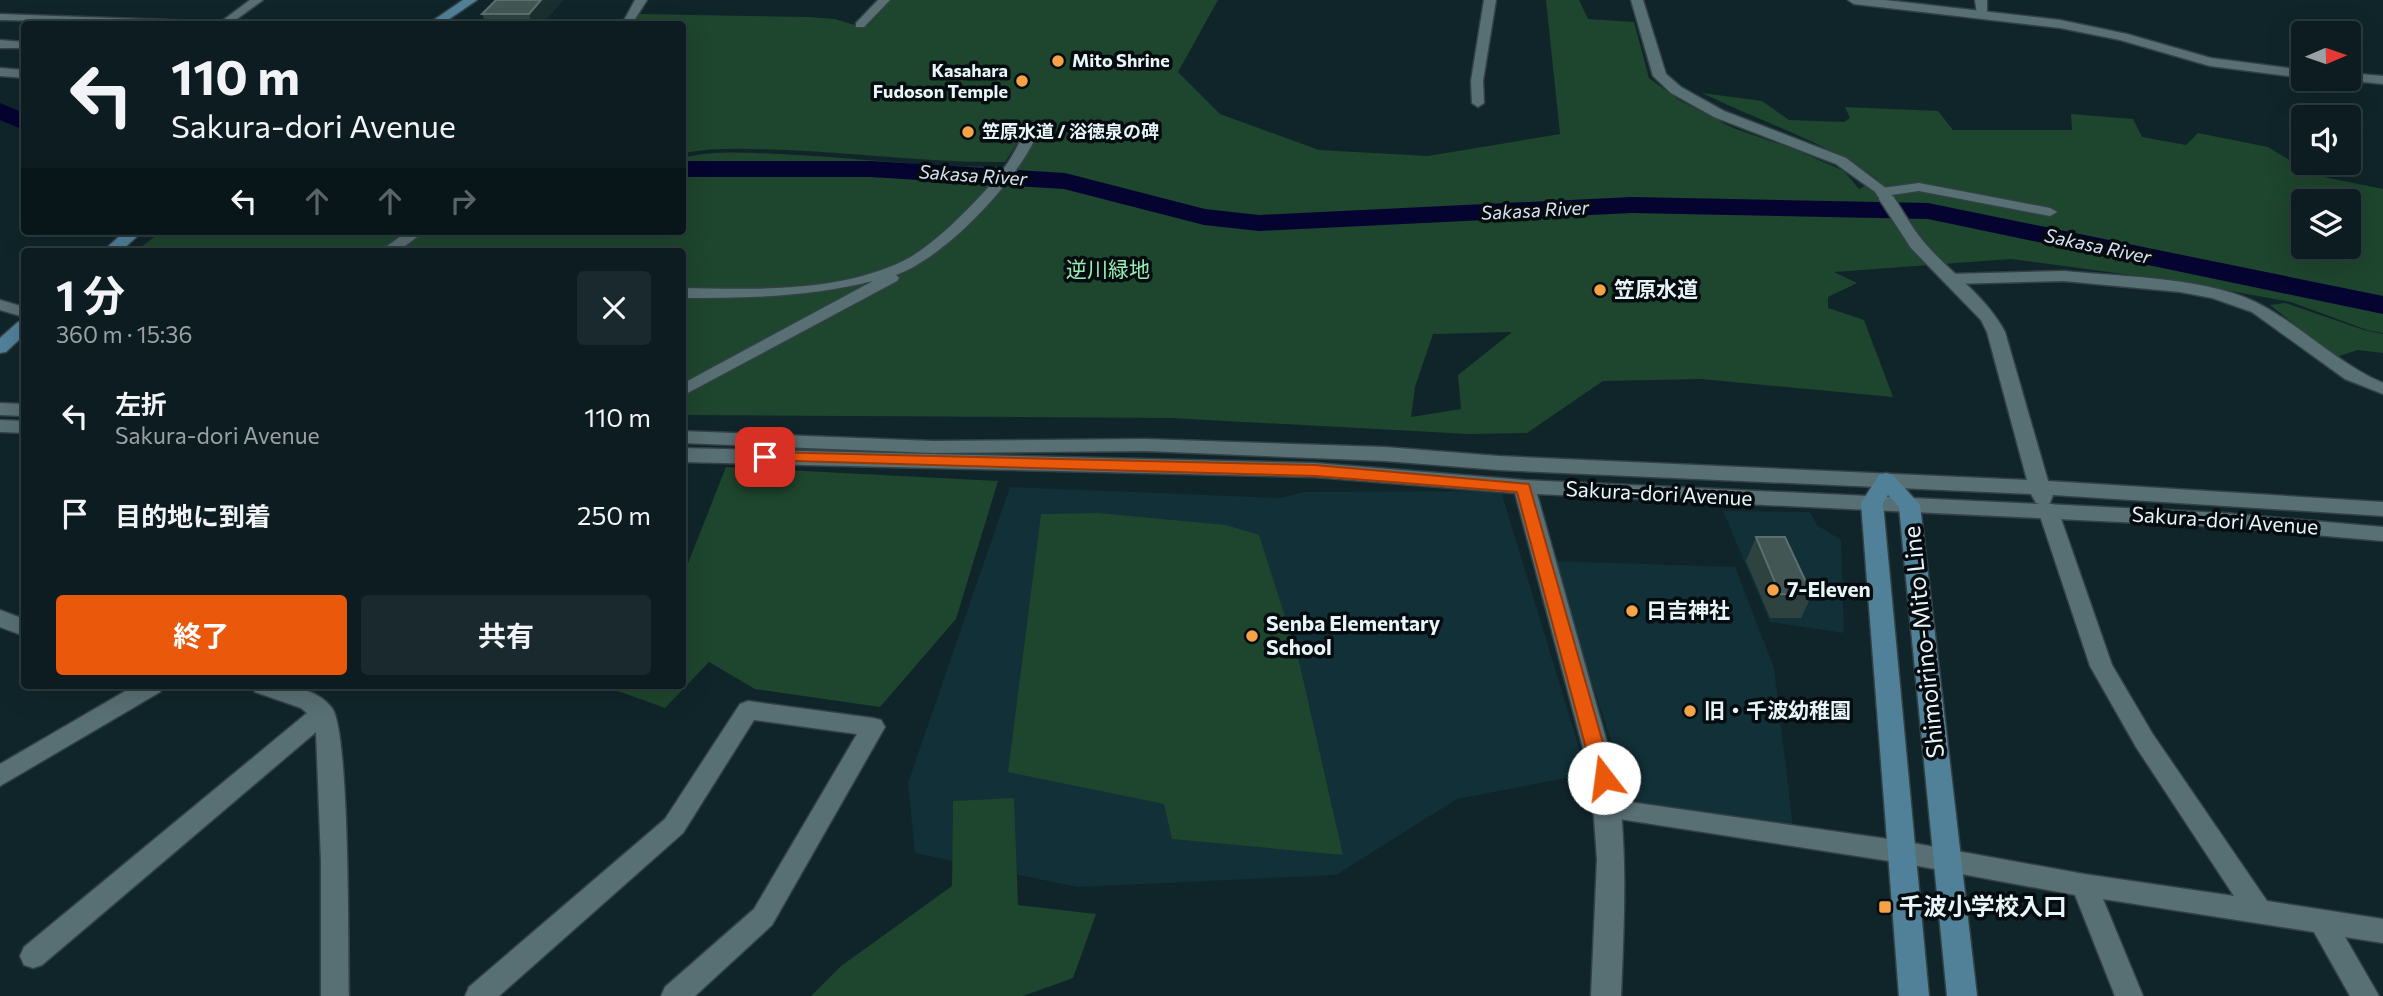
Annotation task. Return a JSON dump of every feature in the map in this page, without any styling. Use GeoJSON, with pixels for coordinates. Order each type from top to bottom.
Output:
{"type":"FeatureCollection","features":[{"type":"Feature","properties":{"kind":"main road"},"geometry":{"type":"LineString","coordinates":[[439,21],[471,0]]}},
{"type":"Feature","properties":{"kind":"main road"},"geometry":{"type":"LineString","coordinates":[[115,248],[130,235]]}},
{"type":"Feature","properties":{"kind":"main road"},"geometry":{"type":"LineString","coordinates":[[0,348],[21,330]]}},
{"type":"Feature","properties":{"kind":"main road"},"geometry":{"type":"LineString","coordinates":[[1872,503],[1886,480]]}},
{"type":"Feature","properties":{"kind":"main road","name":"Shimoirino-Mito Line"},"geometry":{"type":"LineString","coordinates":[[1886,480],[1909,505],[1962,996]]}},
{"type":"Feature","properties":{"kind":"main road","name":"Shimoirino-Mito Line"},"geometry":{"type":"LineString","coordinates":[[1872,503],[1914,996]]}},
{"type":"Feature","properties":{"kind":"street"},"geometry":{"type":"LineString","coordinates":[[227,21],[257,0]]}},
{"type":"Feature","properties":{"kind":"street"},"geometry":{"type":"LineString","coordinates":[[629,21],[641,0]]}},
{"type":"Feature","properties":{"kind":"street"},"geometry":{"type":"LineString","coordinates":[[860,25],[884,0]]}},
{"type":"Feature","properties":{"kind":"street"},"geometry":{"type":"LineString","coordinates":[[1478,103],[1477,81],[1490,0]]}},
{"type":"Feature","properties":{"kind":"street"},"geometry":{"type":"LineString","coordinates":[[1637,0],[1660,76],[1668,85],[1685,97],[1736,120],[1841,161],[1865,177],[1884,195],[1927,257],[1976,300],[1996,332],[2038,487],[2101,666],[2144,740],[2260,913]]}},
{"type":"Feature","properties":{"kind":"street"},"geometry":{"type":"LineString","coordinates":[[1854,0],[2087,29],[2231,66],[2291,73]]}},
{"type":"Feature","properties":{"kind":"street"},"geometry":{"type":"LineString","coordinates":[[1981,0],[1983,15]]}},
{"type":"Feature","properties":{"kind":"street"},"geometry":{"type":"LineString","coordinates":[[0,17],[88,21]]}},
{"type":"Feature","properties":{"kind":"street"},"geometry":{"type":"LineString","coordinates":[[0,44],[21,45]]}},
{"type":"Feature","properties":{"kind":"street"},"geometry":{"type":"LineString","coordinates":[[0,72],[21,74]]}},
{"type":"Feature","properties":{"kind":"street"},"geometry":{"type":"LineString","coordinates":[[2361,78],[2383,80]]}},
{"type":"Feature","properties":{"kind":"street"},"geometry":{"type":"LineString","coordinates":[[686,389],[898,274],[931,248],[995,188],[1011,169],[1028,139]]}},
{"type":"Feature","properties":{"kind":"street"},"geometry":{"type":"LineString","coordinates":[[1884,195],[1919,187],[2050,212]]}},
{"type":"Feature","properties":{"kind":"street"},"geometry":{"type":"LineString","coordinates":[[393,248],[412,235]]}},
{"type":"Feature","properties":{"kind":"street"},"geometry":{"type":"LineString","coordinates":[[686,293],[764,293],[806,289],[861,279],[906,266]]}},
{"type":"Feature","properties":{"kind":"street"},"geometry":{"type":"LineString","coordinates":[[1950,279],[2064,276],[2180,287],[2216,294],[2258,309],[2351,375],[2383,389]]}},
{"type":"Feature","properties":{"kind":"street"},"geometry":{"type":"LineString","coordinates":[[0,305],[21,311]]}},
{"type":"Feature","properties":{"kind":"street"},"geometry":{"type":"LineString","coordinates":[[0,409],[21,410]]}},
{"type":"Feature","properties":{"kind":"street"},"geometry":{"type":"LineString","coordinates":[[0,426],[21,427]]}},
{"type":"Feature","properties":{"kind":"street","name":"Sakura-dori Avenue"},"geometry":{"type":"LineString","coordinates":[[686,437],[933,447],[1158,445],[2038,487],[2383,509]]}},
{"type":"Feature","properties":{"kind":"street","name":"Sakura-dori Avenue"},"geometry":{"type":"LineString","coordinates":[[686,455],[1315,471],[1524,487],[2224,520],[2383,534]]}},
{"type":"Feature","properties":{"kind":"street"},"geometry":{"type":"LineString","coordinates":[[1524,487],[1604,778],[1609,808],[1611,865],[1606,996]]}},
{"type":"Feature","properties":{"kind":"street"},"geometry":{"type":"LineString","coordinates":[[0,618],[21,627]]}},
{"type":"Feature","properties":{"kind":"street"},"geometry":{"type":"LineString","coordinates":[[0,776],[147,689]]}},
{"type":"Feature","properties":{"kind":"street"},"geometry":{"type":"LineString","coordinates":[[271,689],[309,702],[323,713],[328,735],[334,862],[335,996]]}},
{"type":"Feature","properties":{"kind":"street"},"geometry":{"type":"LineString","coordinates":[[479,996],[674,826],[748,710],[873,727],[763,918],[674,996]]}},
{"type":"Feature","properties":{"kind":"street"},"geometry":{"type":"LineString","coordinates":[[33,956],[323,713]]}},
{"type":"Feature","properties":{"kind":"street"},"geometry":{"type":"LineString","coordinates":[[1609,808],[1902,852],[2084,885],[2383,931]]}},
{"type":"Feature","properties":{"kind":"street"},"geometry":{"type":"LineString","coordinates":[[2084,885],[2129,996]]}},
{"type":"Feature","properties":{"kind":"street"},"geometry":{"type":"LineString","coordinates":[[2322,922],[2365,996]]}},
{"type":"Feature","properties":{"kind":"shaded area","name":"Senba Elementary School"},"geometry":{"type":"Polygon","coordinates":[[[1010,487],[1280,498],[1304,492],[1501,491],[1587,774],[1457,799],[1336,875],[1077,887],[915,853],[908,783],[1010,487]]]}},
{"type":"Feature","properties":{"kind":"shaded area"},"geometry":{"type":"Polygon","coordinates":[[[1723,511],[1810,512],[1817,525],[1841,540],[1844,633],[1770,622],[1723,511]]]}},
{"type":"Feature","properties":{"kind":"shaded area","name":"旧・千波幼稚園"},"geometry":{"type":"Polygon","coordinates":[[[1551,561],[1735,567],[1774,668],[1793,827],[1626,805],[1616,755],[1551,561]]]}},
{"type":"Feature","properties":{"kind":"green space","name":"逆川緑地"},"geometry":{"type":"Polygon","coordinates":[[[888,0],[1218,0],[1178,72],[1220,114],[1319,150],[1428,156],[1560,134],[1546,0],[1579,0],[1588,19],[1634,22],[1649,78],[1679,100],[1733,128],[1794,149],[1844,171],[1859,189],[1877,179],[1815,143],[1702,93],[1762,101],[1789,120],[1844,122],[1850,118],[1845,107],[1938,111],[1953,130],[2072,130],[2071,114],[2133,119],[2142,137],[2186,145],[2198,133],[2268,147],[2291,161],[2291,175],[2314,175],[2383,189],[2383,333],[2367,330],[2291,302],[2176,281],[2011,259],[1834,272],[1857,283],[1828,297],[1828,308],[1864,320],[1893,397],[1701,379],[1603,381],[1527,433],[1469,434],[1170,418],[686,415],[686,248],[140,248],[157,235],[686,235],[686,158],[707,154],[779,154],[949,166],[1005,167],[1028,126],[1019,131],[1022,136],[1005,162],[759,149],[686,153],[686,21],[637,21],[638,14],[835,19],[861,27],[888,0]],[[1512,332],[1433,334],[1415,387],[1411,417],[1461,409],[1458,375],[1512,332]]]}},
{"type":"Feature","properties":{"kind":"green space"},"geometry":{"type":"Polygon","coordinates":[[[2285,303],[2383,334],[2383,353],[2358,350],[2336,357],[2270,305],[2285,303]]]}},
{"type":"Feature","properties":{"kind":"green space"},"geometry":{"type":"Polygon","coordinates":[[[726,467],[998,481],[956,619],[880,707],[755,689],[709,662],[686,686],[686,568],[726,467]]]}},
{"type":"Feature","properties":{"kind":"green space"},"geometry":{"type":"Polygon","coordinates":[[[1098,513],[1226,525],[1259,535],[1298,657],[1343,855],[1172,839],[1164,804],[1008,772],[1041,514],[1098,513]]]}},
{"type":"Feature","properties":{"kind":"green space"},"geometry":{"type":"Polygon","coordinates":[[[612,689],[683,689],[665,708],[612,689]]]}},
{"type":"Feature","properties":{"kind":"green space"},"geometry":{"type":"Polygon","coordinates":[[[1014,798],[1018,905],[1096,914],[1073,978],[1023,996],[811,996],[841,966],[952,886],[953,801],[1014,798]]]}},
{"type":"Feature","properties":{"kind":"building"},"geometry":{"type":"Polygon","coordinates":[[[496,0],[541,0],[529,14],[482,14],[496,0]]]}},
{"type":"Feature","properties":{"kind":"building"},"geometry":{"type":"Polygon","coordinates":[[[1756,537],[1785,537],[1812,595],[1780,594],[1756,537]]]}},
{"type":"Feature","properties":{"kind":"waterway","name":"Sakasa River"},"geometry":{"type":"LineString","coordinates":[[0,110],[21,121]]}},
{"type":"Feature","properties":{"kind":"waterway","name":"Sakasa River"},"geometry":{"type":"LineString","coordinates":[[686,169],[871,169],[1065,181],[1204,217],[1259,223],[1632,205],[1928,211],[2383,305]]}},
{"type":"Feature","properties":{"kind":"place","name":"Mito Shrine"},"geometry":{"type":"Point","coordinates":[1058,61]}},
{"type":"Feature","properties":{"kind":"place","name":"Kasahara Fudoson Temple"},"geometry":{"type":"Point","coordinates":[1022,81]}},
{"type":"Feature","properties":{"kind":"place","name":"笠原水道 / 浴徳泉の碑"},"geometry":{"type":"Point","coordinates":[968,132]}},
{"type":"Feature","properties":{"kind":"place","name":"笠原水道"},"geometry":{"type":"Point","coordinates":[1600,290]}},
{"type":"Feature","properties":{"kind":"place","name":"7-Eleven"},"geometry":{"type":"Point","coordinates":[1773,590]}},
{"type":"Feature","properties":{"kind":"place","name":"日吉神社"},"geometry":{"type":"Point","coordinates":[1632,611]}},
{"type":"Feature","properties":{"kind":"place","name":"Senba Elementary School"},"geometry":{"type":"Point","coordinates":[1252,636]}},
{"type":"Feature","properties":{"kind":"place","name":"旧・千波幼稚園"},"geometry":{"type":"Point","coordinates":[1690,711]}},
{"type":"Feature","properties":{"kind":"place","name":"千波小学校入口"},"geometry":{"type":"Point","coordinates":[1885,907]}},
{"type":"Feature","properties":{"kind":"route"},"geometry":{"type":"LineString","coordinates":[[765,457],[1315,471],[1524,487],[1604,778]]}}]}
